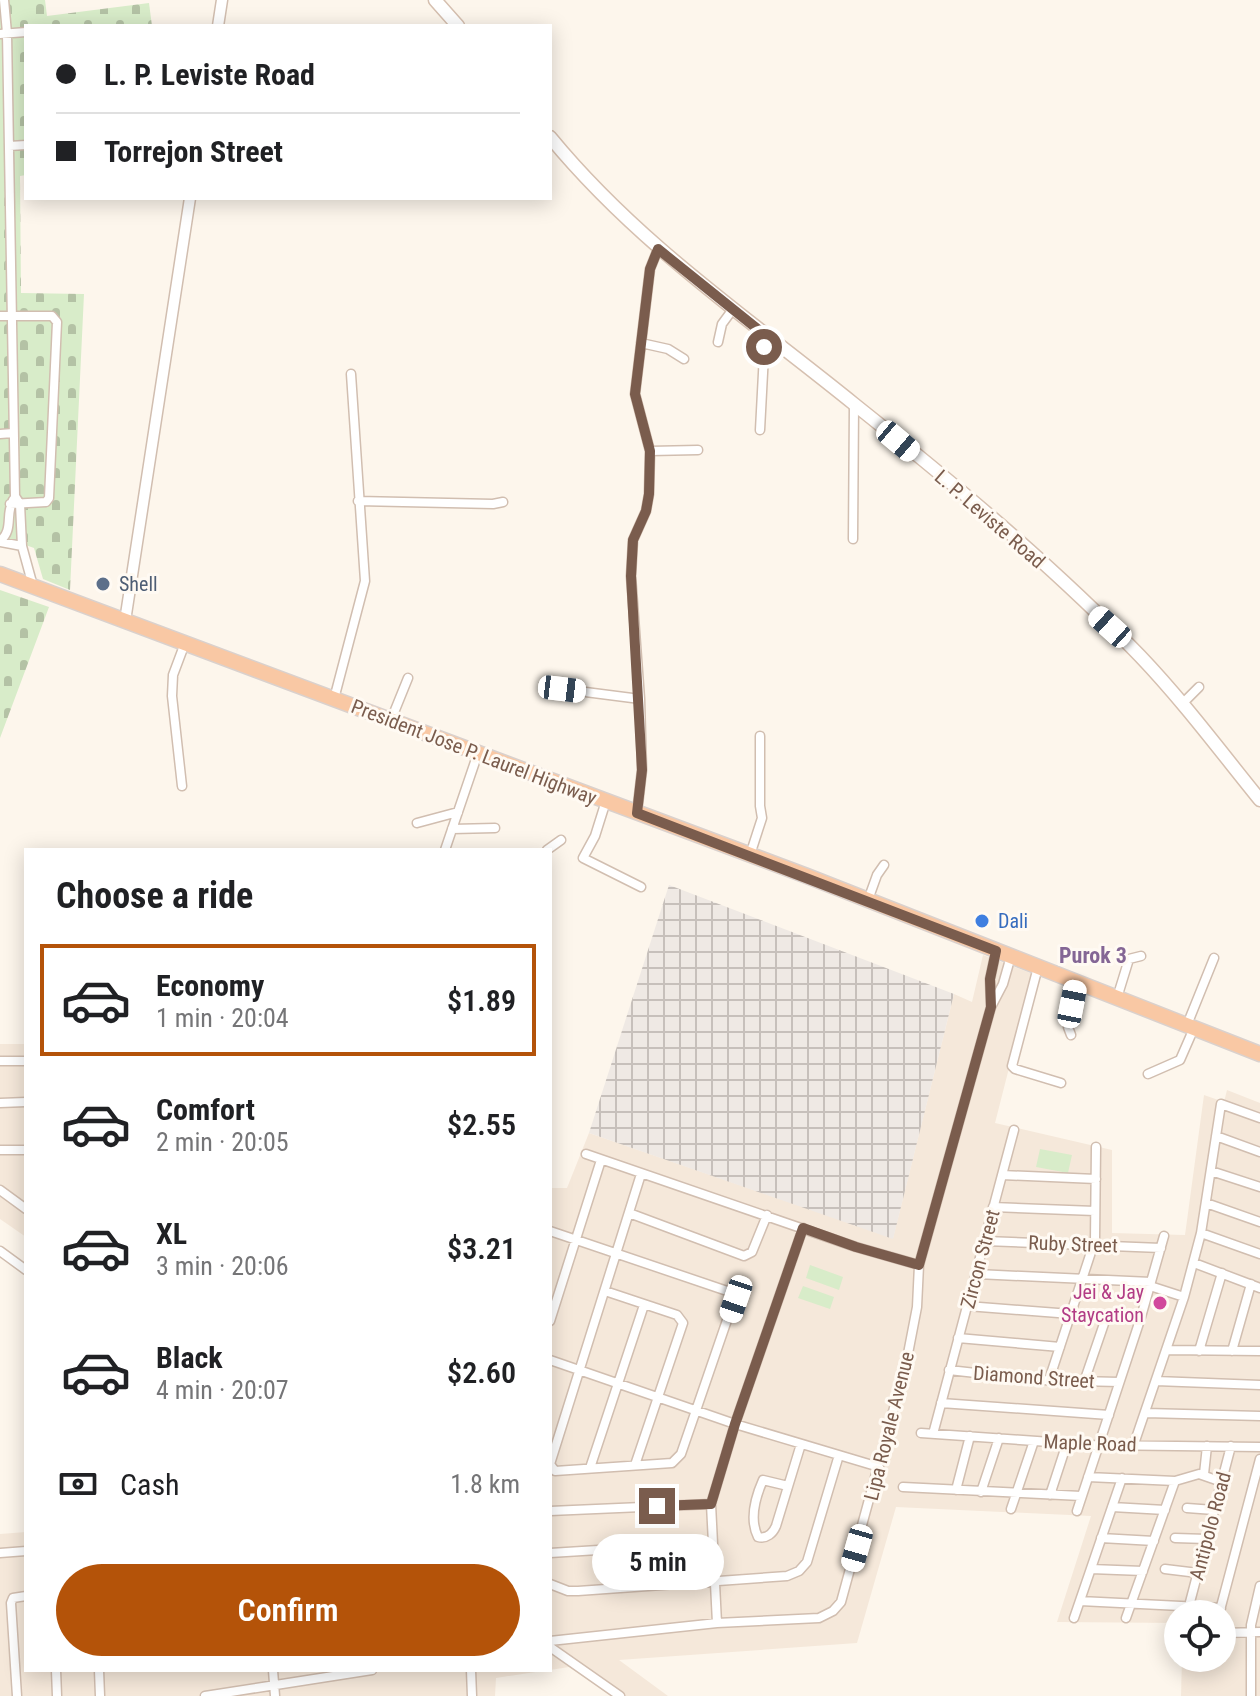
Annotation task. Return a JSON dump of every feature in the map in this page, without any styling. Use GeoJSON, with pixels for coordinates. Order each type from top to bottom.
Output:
{"type":"FeatureCollection","features":[{"type":"Feature","properties":{"kind":"highway","name":"President Jose P. Laurel Highway"},"geometry":{"type":"LineString","coordinates":[[0,574],[750,855],[1260,1054]]}},
{"type":"Feature","properties":{"kind":"main road"},"geometry":{"type":"LineString","coordinates":[[435,0],[456,24]]}},
{"type":"Feature","properties":{"kind":"main road","name":"L. P. Leviste Road"},"geometry":{"type":"LineString","coordinates":[[552,139],[598,191],[658,249],[994,519],[1121,637],[1182,704],[1260,799]]}},
{"type":"Feature","properties":{"kind":"street"},"geometry":{"type":"LineString","coordinates":[[4,0],[9,146],[4,166],[13,316],[15,501],[33,587]]}},
{"type":"Feature","properties":{"kind":"street"},"geometry":{"type":"LineString","coordinates":[[218,24],[222,0]]}},
{"type":"Feature","properties":{"kind":"street"},"geometry":{"type":"LineString","coordinates":[[4,34],[24,32]]}},
{"type":"Feature","properties":{"kind":"street"},"geometry":{"type":"LineString","coordinates":[[9,146],[24,145]]}},
{"type":"Feature","properties":{"kind":"street"},"geometry":{"type":"LineString","coordinates":[[125,621],[190,200]]}},
{"type":"Feature","properties":{"kind":"street"},"geometry":{"type":"LineString","coordinates":[[637,813],[642,770],[632,566],[633,540],[648,502],[650,451],[635,394],[650,269],[658,249]]}},
{"type":"Feature","properties":{"kind":"street"},"geometry":{"type":"LineString","coordinates":[[718,342],[724,320],[733,309]]}},
{"type":"Feature","properties":{"kind":"street"},"geometry":{"type":"LineString","coordinates":[[0,316],[52,316],[57,322],[49,498],[46,502],[15,501]]}},
{"type":"Feature","properties":{"kind":"street"},"geometry":{"type":"LineString","coordinates":[[760,430],[765,335]]}},
{"type":"Feature","properties":{"kind":"street"},"geometry":{"type":"LineString","coordinates":[[641,343],[668,349],[684,359]]}},
{"type":"Feature","properties":{"kind":"street"},"geometry":{"type":"LineString","coordinates":[[334,699],[365,581],[351,374]]}},
{"type":"Feature","properties":{"kind":"street"},"geometry":{"type":"LineString","coordinates":[[853,539],[854,404]]}},
{"type":"Feature","properties":{"kind":"street"},"geometry":{"type":"LineString","coordinates":[[0,434],[13,433]]}},
{"type":"Feature","properties":{"kind":"street"},"geometry":{"type":"LineString","coordinates":[[650,451],[698,450]]}},
{"type":"Feature","properties":{"kind":"street"},"geometry":{"type":"LineString","coordinates":[[15,501],[8,532],[0,541],[22,546]]}},
{"type":"Feature","properties":{"kind":"street"},"geometry":{"type":"LineString","coordinates":[[358,501],[503,502]]}},
{"type":"Feature","properties":{"kind":"street"},"geometry":{"type":"LineString","coordinates":[[182,786],[172,696],[173,675],[185,643]]}},
{"type":"Feature","properties":{"kind":"street"},"geometry":{"type":"LineString","coordinates":[[391,720],[408,678]]}},
{"type":"Feature","properties":{"kind":"street"},"geometry":{"type":"LineString","coordinates":[[1182,704],[1199,687]]}},
{"type":"Feature","properties":{"kind":"street"},"geometry":{"type":"LineString","coordinates":[[562,689],[640,699]]}},
{"type":"Feature","properties":{"kind":"street"},"geometry":{"type":"LineString","coordinates":[[750,855],[763,815],[760,806],[760,736]]}},
{"type":"Feature","properties":{"kind":"street"},"geometry":{"type":"LineString","coordinates":[[446,848],[478,753]]}},
{"type":"Feature","properties":{"kind":"street"},"geometry":{"type":"LineString","coordinates":[[606,801],[595,836],[583,858],[641,887]]}},
{"type":"Feature","properties":{"kind":"street"},"geometry":{"type":"LineString","coordinates":[[417,823],[458,812]]}},
{"type":"Feature","properties":{"kind":"street"},"geometry":{"type":"LineString","coordinates":[[452,829],[478,831],[495,828]]}},
{"type":"Feature","properties":{"kind":"street"},"geometry":{"type":"LineString","coordinates":[[550,848],[561,840]]}},
{"type":"Feature","properties":{"kind":"street"},"geometry":{"type":"LineString","coordinates":[[868,900],[878,871],[884,865]]}},
{"type":"Feature","properties":{"kind":"street","name":"Lipa Royale Avenue"},"geometry":{"type":"LineString","coordinates":[[991,1007],[990,979],[996,951]]}},
{"type":"Feature","properties":{"kind":"street","name":"Lipa Royale Avenue"},"geometry":{"type":"LineString","coordinates":[[552,1644],[717,1623],[819,1618],[833,1611],[841,1602],[913,1333],[919,1265],[991,1007],[1003,984],[1011,956]]}},
{"type":"Feature","properties":{"kind":"street"},"geometry":{"type":"LineString","coordinates":[[1117,998],[1129,959],[1141,956]]}},
{"type":"Feature","properties":{"kind":"street"},"geometry":{"type":"LineString","coordinates":[[1148,1074],[1180,1060],[1214,958]]}},
{"type":"Feature","properties":{"kind":"street"},"geometry":{"type":"LineString","coordinates":[[1038,967],[1012,1066],[1061,1083]]}},
{"type":"Feature","properties":{"kind":"street"},"geometry":{"type":"LineString","coordinates":[[1071,1035],[1068,1027],[1076,982]]}},
{"type":"Feature","properties":{"kind":"street"},"geometry":{"type":"LineString","coordinates":[[0,1061],[24,1061]]}},
{"type":"Feature","properties":{"kind":"street"},"geometry":{"type":"LineString","coordinates":[[0,1103],[24,1102]]}},
{"type":"Feature","properties":{"kind":"street"},"geometry":{"type":"LineString","coordinates":[[1134,1444],[1194,1263],[1221,1104],[1260,1118]]}},
{"type":"Feature","properties":{"kind":"street","name":"Zircon Street"},"geometry":{"type":"LineString","coordinates":[[933,1434],[1014,1130]]}},
{"type":"Feature","properties":{"kind":"street"},"geometry":{"type":"LineString","coordinates":[[1216,1136],[1260,1152]]}},
{"type":"Feature","properties":{"kind":"street"},"geometry":{"type":"LineString","coordinates":[[1049,1380],[1094,1246],[1096,1147]]}},
{"type":"Feature","properties":{"kind":"street"},"geometry":{"type":"LineString","coordinates":[[0,1150],[24,1150]]}},
{"type":"Feature","properties":{"kind":"street"},"geometry":{"type":"LineString","coordinates":[[586,1154],[856,1247],[919,1265]]}},
{"type":"Feature","properties":{"kind":"street"},"geometry":{"type":"LineString","coordinates":[[552,1315],[601,1160]]}},
{"type":"Feature","properties":{"kind":"street"},"geometry":{"type":"LineString","coordinates":[[1211,1171],[1260,1187]]}},
{"type":"Feature","properties":{"kind":"street"},"geometry":{"type":"LineString","coordinates":[[552,1458],[641,1174]]}},
{"type":"Feature","properties":{"kind":"street"},"geometry":{"type":"LineString","coordinates":[[1002,1175],[1096,1179]]}},
{"type":"Feature","properties":{"kind":"street"},"geometry":{"type":"LineString","coordinates":[[0,1190],[24,1208]]}},
{"type":"Feature","properties":{"kind":"street"},"geometry":{"type":"LineString","coordinates":[[1206,1203],[1260,1222]]}},
{"type":"Feature","properties":{"kind":"street"},"geometry":{"type":"LineString","coordinates":[[993,1207],[1095,1211]]}},
{"type":"Feature","properties":{"kind":"street"},"geometry":{"type":"LineString","coordinates":[[629,1213],[744,1256],[752,1252],[767,1215]]}},
{"type":"Feature","properties":{"kind":"street"},"geometry":{"type":"LineString","coordinates":[[717,1623],[711,1504],[735,1424],[803,1228]]}},
{"type":"Feature","properties":{"kind":"street"},"geometry":{"type":"LineString","coordinates":[[552,1232],[736,1294],[677,1459],[672,1463],[555,1471],[552,1467]]}},
{"type":"Feature","properties":{"kind":"street"},"geometry":{"type":"LineString","coordinates":[[1201,1233],[1260,1254]]}},
{"type":"Feature","properties":{"kind":"street"},"geometry":{"type":"LineString","coordinates":[[1077,1511],[1141,1317],[1164,1236]]}},
{"type":"Feature","properties":{"kind":"street","name":"Ruby Street"},"geometry":{"type":"LineString","coordinates":[[985,1241],[1161,1248]]}},
{"type":"Feature","properties":{"kind":"street"},"geometry":{"type":"LineString","coordinates":[[0,1251],[24,1269]]}},
{"type":"Feature","properties":{"kind":"street"},"geometry":{"type":"LineString","coordinates":[[1194,1263],[1256,1286],[1232,1351]]}},
{"type":"Feature","properties":{"kind":"street"},"geometry":{"type":"LineString","coordinates":[[1199,1351],[1222,1273]]}},
{"type":"Feature","properties":{"kind":"street"},"geometry":{"type":"LineString","coordinates":[[977,1274],[1151,1284],[1184,1297]]}},
{"type":"Feature","properties":{"kind":"street"},"geometry":{"type":"LineString","coordinates":[[605,1291],[677,1315],[683,1323],[635,1465]]}},
{"type":"Feature","properties":{"kind":"street"},"geometry":{"type":"LineString","coordinates":[[590,1468],[644,1305]]}},
{"type":"Feature","properties":{"kind":"street"},"geometry":{"type":"LineString","coordinates":[[967,1306],[1141,1317]]}},
{"type":"Feature","properties":{"kind":"street"},"geometry":{"type":"LineString","coordinates":[[1084,1382],[1107,1315]]}},
{"type":"Feature","properties":{"kind":"street"},"geometry":{"type":"LineString","coordinates":[[958,1338],[1060,1347]]}},
{"type":"Feature","properties":{"kind":"street"},"geometry":{"type":"LineString","coordinates":[[1166,1350],[1260,1351]]}},
{"type":"Feature","properties":{"kind":"street"},"geometry":{"type":"LineString","coordinates":[[552,1361],[735,1424],[879,1467]]}},
{"type":"Feature","properties":{"kind":"street","name":"Diamond Street"},"geometry":{"type":"LineString","coordinates":[[949,1370],[1049,1380],[1119,1382]]}},
{"type":"Feature","properties":{"kind":"street"},"geometry":{"type":"LineString","coordinates":[[1156,1381],[1260,1385]]}},
{"type":"Feature","properties":{"kind":"street"},"geometry":{"type":"LineString","coordinates":[[941,1403],[1109,1415]]}},
{"type":"Feature","properties":{"kind":"street"},"geometry":{"type":"LineString","coordinates":[[1146,1413],[1260,1416]]}},
{"type":"Feature","properties":{"kind":"street","name":"Maple Road"},"geometry":{"type":"LineString","coordinates":[[921,1433],[1067,1443],[1260,1447]]}},
{"type":"Feature","properties":{"kind":"street"},"geometry":{"type":"LineString","coordinates":[[956,1490],[970,1436]]}},
{"type":"Feature","properties":{"kind":"street"},"geometry":{"type":"LineString","coordinates":[[981,1492],[999,1438]]}},
{"type":"Feature","properties":{"kind":"street"},"geometry":{"type":"LineString","coordinates":[[1011,1509],[1034,1441]]}},
{"type":"Feature","properties":{"kind":"street"},"geometry":{"type":"LineString","coordinates":[[1050,1495],[1067,1443]]}},
{"type":"Feature","properties":{"kind":"street"},"geometry":{"type":"LineString","coordinates":[[788,1486],[763,1480],[753,1513],[758,1537],[774,1531],[788,1486],[801,1444]]}},
{"type":"Feature","properties":{"kind":"street"},"geometry":{"type":"LineString","coordinates":[[1204,1474],[1207,1446]]}},
{"type":"Feature","properties":{"kind":"street","name":"Antipolo Road"},"geometry":{"type":"LineString","coordinates":[[1191,1600],[1231,1446]]}},
{"type":"Feature","properties":{"kind":"street"},"geometry":{"type":"LineString","coordinates":[[552,1585],[578,1591],[787,1576],[799,1571],[807,1562],[839,1455]]}},
{"type":"Feature","properties":{"kind":"street"},"geometry":{"type":"LineString","coordinates":[[1223,1600],[1260,1459]]}},
{"type":"Feature","properties":{"kind":"street"},"geometry":{"type":"LineString","coordinates":[[1088,1477],[1175,1481],[1193,1474],[1204,1474],[1222,1482]]}},
{"type":"Feature","properties":{"kind":"street"},"geometry":{"type":"LineString","coordinates":[[1074,1618],[1122,1478]]}},
{"type":"Feature","properties":{"kind":"street"},"geometry":{"type":"LineString","coordinates":[[1126,1618],[1175,1481]]}},
{"type":"Feature","properties":{"kind":"street"},"geometry":{"type":"LineString","coordinates":[[903,1487],[1081,1496]]}},
{"type":"Feature","properties":{"kind":"street"},"geometry":{"type":"LineString","coordinates":[[552,1511],[711,1504]]}},
{"type":"Feature","properties":{"kind":"street"},"geometry":{"type":"LineString","coordinates":[[1112,1507],[1165,1510]]}},
{"type":"Feature","properties":{"kind":"street"},"geometry":{"type":"LineString","coordinates":[[1187,1508],[1214,1510]]}},
{"type":"Feature","properties":{"kind":"street"},"geometry":{"type":"LineString","coordinates":[[1101,1538],[1154,1541]]}},
{"type":"Feature","properties":{"kind":"street"},"geometry":{"type":"LineString","coordinates":[[1175,1538],[1207,1539]]}},
{"type":"Feature","properties":{"kind":"street"},"geometry":{"type":"LineString","coordinates":[[552,1553],[711,1543]]}},
{"type":"Feature","properties":{"kind":"street"},"geometry":{"type":"LineString","coordinates":[[0,1553],[24,1551]]}},
{"type":"Feature","properties":{"kind":"street"},"geometry":{"type":"LineString","coordinates":[[1091,1569],[1143,1571]]}},
{"type":"Feature","properties":{"kind":"street"},"geometry":{"type":"LineString","coordinates":[[1165,1569],[1198,1573]]}},
{"type":"Feature","properties":{"kind":"street"},"geometry":{"type":"LineString","coordinates":[[1251,1696],[1260,1586]]}},
{"type":"Feature","properties":{"kind":"street"},"geometry":{"type":"LineString","coordinates":[[17,1696],[11,1603],[13,1598],[24,1596]]}},
{"type":"Feature","properties":{"kind":"street"},"geometry":{"type":"LineString","coordinates":[[1080,1601],[1164,1605]]}},
{"type":"Feature","properties":{"kind":"street"},"geometry":{"type":"LineString","coordinates":[[552,1645],[620,1696]]}},
{"type":"Feature","properties":{"kind":"street"},"geometry":{"type":"LineString","coordinates":[[56,1672],[57,1696]]}},
{"type":"Feature","properties":{"kind":"street"},"geometry":{"type":"LineString","coordinates":[[99,1672],[100,1696]]}},
{"type":"Feature","properties":{"kind":"street"},"geometry":{"type":"LineString","coordinates":[[273,1672],[275,1696]]}},
{"type":"Feature","properties":{"kind":"street"},"geometry":{"type":"LineString","coordinates":[[205,1696],[360,1672]]}},
{"type":"Feature","properties":{"kind":"street"},"geometry":{"type":"LineString","coordinates":[[471,1672],[471,1696]]}},
{"type":"Feature","properties":{"kind":"shaded area"},"geometry":{"type":"Polygon","coordinates":[[[669,885],[954,994],[893,1239],[589,1133],[669,885]]]}},
{"type":"Feature","properties":{"kind":"shaded area"},"geometry":{"type":"Polygon","coordinates":[[[983,955],[1033,974],[995,1123],[1112,1150],[1112,1233],[1185,1235],[1204,1095],[1224,1102],[1227,1090],[1260,1103],[1260,1696],[1181,1696],[1182,1672],[1236,1672],[1236,1600],[1164,1600],[1164,1623],[1057,1622],[1091,1516],[896,1507],[857,1643],[619,1660],[668,1696],[611,1696],[569,1667],[552,1670],[552,1188],[567,1188],[589,1133],[893,1238],[954,994],[972,1002],[983,955]]]}},
{"type":"Feature","properties":{"kind":"shaded area"},"geometry":{"type":"Polygon","coordinates":[[[0,1044],[24,1044],[24,1236],[0,1219],[0,1044]]]}},
{"type":"Feature","properties":{"kind":"shaded area"},"geometry":{"type":"Polygon","coordinates":[[[24,1532],[24,1672],[535,1672],[496,1678],[495,1696],[0,1696],[0,1534],[24,1532]]]}},
{"type":"Feature","properties":{"kind":"green space"},"geometry":{"type":"Polygon","coordinates":[[[0,0],[45,0],[47,16],[149,3],[152,24],[24,24],[21,293],[84,294],[70,590],[43,579],[34,548],[0,536],[0,0]]]}},
{"type":"Feature","properties":{"kind":"green space"},"geometry":{"type":"Polygon","coordinates":[[[0,590],[49,607],[0,738],[0,590]]]}},
{"type":"Feature","properties":{"kind":"green space"},"geometry":{"type":"Polygon","coordinates":[[[1040,1149],[1072,1155],[1068,1173],[1036,1167],[1040,1149]]]}},
{"type":"Feature","properties":{"kind":"green space"},"geometry":{"type":"Polygon","coordinates":[[[810,1265],[843,1277],[839,1290],[806,1278],[810,1265]]]}},
{"type":"Feature","properties":{"kind":"green space"},"geometry":{"type":"Polygon","coordinates":[[[803,1286],[834,1297],[830,1309],[798,1298],[803,1286]]]}},
{"type":"Feature","properties":{"kind":"place","name":"Shell"},"geometry":{"type":"Point","coordinates":[103,584]}},
{"type":"Feature","properties":{"kind":"place","name":"Dali"},"geometry":{"type":"Point","coordinates":[982,921]}},
{"type":"Feature","properties":{"kind":"place","name":"Jei & Jay Staycation"},"geometry":{"type":"Point","coordinates":[1160,1303]}},
{"type":"Feature","properties":{"kind":"district","name":"Purok 3"},"geometry":{"type":"Point","coordinates":[1093,955]}},
{"type":"Feature","properties":{"kind":"route"},"geometry":{"type":"LineString","coordinates":[[657,1506],[711,1504],[735,1424],[803,1228],[919,1265],[991,1007],[990,979],[996,951],[637,813],[642,770],[631,576],[633,540],[643,521],[649,494],[650,451],[635,394],[650,269],[658,249],[765,335],[764,347]]}}]}
